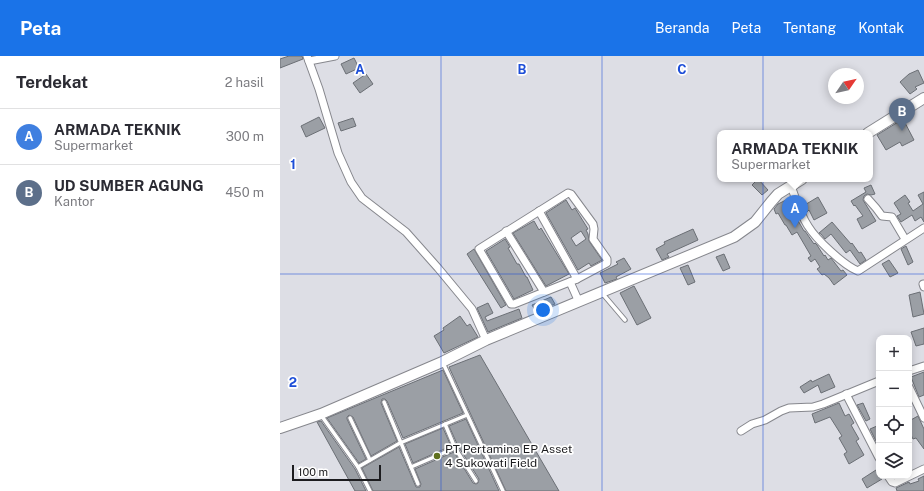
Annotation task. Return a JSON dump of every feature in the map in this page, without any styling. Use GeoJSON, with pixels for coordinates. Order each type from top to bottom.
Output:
{"type":"FeatureCollection","features":[{"type":"Feature","properties":{"kind":"street"},"geometry":{"type":"LineString","coordinates":[[335,56],[308,59],[319,88],[338,153],[351,182],[362,198],[406,232],[438,268],[472,309],[486,340]]}},
{"type":"Feature","properties":{"kind":"street"},"geometry":{"type":"LineString","coordinates":[[873,130],[924,98]]}},
{"type":"Feature","properties":{"kind":"street"},"geometry":{"type":"LineString","coordinates":[[280,428],[321,414],[442,362],[486,340],[734,237],[755,222],[774,198],[797,182]]}},
{"type":"Feature","properties":{"kind":"street"},"geometry":{"type":"LineString","coordinates":[[791,186],[808,226],[817,238],[845,264],[855,270],[860,270],[924,228]]}},
{"type":"Feature","properties":{"kind":"street"},"geometry":{"type":"LineString","coordinates":[[566,194],[570,194],[592,224],[594,229],[593,239],[607,260],[607,263],[577,279],[514,304],[509,302],[479,251],[480,247],[506,231],[566,194]]}},
{"type":"Feature","properties":{"kind":"street"},"geometry":{"type":"LineString","coordinates":[[868,199],[881,215],[892,217],[905,240]]}},
{"type":"Feature","properties":{"kind":"street"},"geometry":{"type":"LineString","coordinates":[[539,211],[577,279]]}},
{"type":"Feature","properties":{"kind":"street"},"geometry":{"type":"LineString","coordinates":[[506,231],[544,292]]}},
{"type":"Feature","properties":{"kind":"street"},"geometry":{"type":"LineString","coordinates":[[570,282],[579,302]]}},
{"type":"Feature","properties":{"kind":"street"},"geometry":{"type":"LineString","coordinates":[[912,370],[924,366]]}},
{"type":"Feature","properties":{"kind":"street"},"geometry":{"type":"LineString","coordinates":[[741,430],[790,408],[818,406],[876,382]]}},
{"type":"Feature","properties":{"kind":"street"},"geometry":{"type":"LineString","coordinates":[[912,393],[924,418]]}},
{"type":"Feature","properties":{"kind":"street"},"geometry":{"type":"LineString","coordinates":[[846,394],[876,452]]}},
{"type":"Feature","properties":{"kind":"street"},"geometry":{"type":"LineString","coordinates":[[912,475],[924,469]]}},
{"type":"Feature","properties":{"kind":"street"},"geometry":{"type":"LineString","coordinates":[[890,479],[895,483],[903,479]]}},
{"type":"Feature","properties":{"kind":"lane"},"geometry":{"type":"LineString","coordinates":[[602,292],[625,320]]}},
{"type":"Feature","properties":{"kind":"lane"},"geometry":{"type":"LineString","coordinates":[[442,362],[503,491]]}},
{"type":"Feature","properties":{"kind":"lane"},"geometry":{"type":"LineString","coordinates":[[384,402],[418,484]]}},
{"type":"Feature","properties":{"kind":"lane"},"geometry":{"type":"LineString","coordinates":[[321,414],[358,467],[370,491]]}},
{"type":"Feature","properties":{"kind":"lane"},"geometry":{"type":"LineString","coordinates":[[358,467],[400,443],[466,415]]}},
{"type":"Feature","properties":{"kind":"lane"},"geometry":{"type":"LineString","coordinates":[[350,418],[370,460]]}},
{"type":"Feature","properties":{"kind":"lane"},"geometry":{"type":"LineString","coordinates":[[445,424],[455,448],[476,481]]}},
{"type":"Feature","properties":{"kind":"lane"},"geometry":{"type":"LineString","coordinates":[[411,467],[455,448]]}},
{"type":"Feature","properties":{"kind":"building"},"geometry":{"type":"Polygon","coordinates":[[[289,56],[302,56],[303,59],[280,68],[280,59],[289,56]]]}},
{"type":"Feature","properties":{"kind":"building"},"geometry":{"type":"Polygon","coordinates":[[[354,58],[359,68],[346,74],[341,64],[354,58]]]}},
{"type":"Feature","properties":{"kind":"building"},"geometry":{"type":"Polygon","coordinates":[[[918,70],[924,83],[915,87],[917,89],[910,94],[900,82],[909,74],[918,70]]]}},
{"type":"Feature","properties":{"kind":"building"},"geometry":{"type":"Polygon","coordinates":[[[366,74],[373,84],[360,93],[353,83],[366,74]]]}},
{"type":"Feature","properties":{"kind":"building"},"geometry":{"type":"Polygon","coordinates":[[[319,117],[325,128],[306,137],[301,126],[319,117]]]}},
{"type":"Feature","properties":{"kind":"building"},"geometry":{"type":"Polygon","coordinates":[[[353,118],[356,126],[341,131],[338,123],[353,118]]]}},
{"type":"Feature","properties":{"kind":"building"},"geometry":{"type":"Polygon","coordinates":[[[903,119],[914,140],[902,146],[900,142],[886,150],[877,135],[903,119]]]}},
{"type":"Feature","properties":{"kind":"building"},"geometry":{"type":"Polygon","coordinates":[[[755,182],[761,182],[768,190],[762,195],[752,185],[755,182]]]}},
{"type":"Feature","properties":{"kind":"building"},"geometry":{"type":"Polygon","coordinates":[[[871,185],[875,194],[867,194],[864,196],[863,200],[876,221],[862,229],[857,219],[863,216],[851,201],[866,192],[864,188],[871,185]]]}},
{"type":"Feature","properties":{"kind":"building"},"geometry":{"type":"Polygon","coordinates":[[[924,192],[924,222],[921,217],[915,221],[912,215],[901,222],[897,216],[901,214],[894,203],[905,195],[910,202],[908,203],[913,211],[923,204],[918,195],[924,192]]]}},
{"type":"Feature","properties":{"kind":"building"},"geometry":{"type":"Polygon","coordinates":[[[818,197],[827,213],[814,220],[809,210],[807,212],[803,206],[818,197]]]}},
{"type":"Feature","properties":{"kind":"building"},"geometry":{"type":"Polygon","coordinates":[[[788,199],[792,206],[790,207],[804,231],[814,244],[815,243],[817,245],[828,260],[831,258],[841,271],[843,270],[847,275],[834,285],[829,278],[824,274],[822,275],[817,269],[820,267],[815,259],[811,262],[808,258],[811,256],[797,232],[792,235],[778,213],[776,214],[774,209],[778,204],[788,199]]]}},
{"type":"Feature","properties":{"kind":"building"},"geometry":{"type":"Polygon","coordinates":[[[566,200],[572,210],[575,208],[588,229],[586,230],[589,241],[602,260],[591,266],[589,263],[578,270],[546,213],[566,200]],[[581,231],[571,238],[576,246],[586,239],[581,231]]]}},
{"type":"Feature","properties":{"kind":"building"},"geometry":{"type":"Polygon","coordinates":[[[534,221],[539,230],[541,228],[569,274],[546,286],[513,233],[534,221]]]}},
{"type":"Feature","properties":{"kind":"building"},"geometry":{"type":"Polygon","coordinates":[[[832,222],[851,244],[852,243],[859,253],[861,252],[866,260],[860,264],[850,250],[846,253],[831,234],[825,239],[819,233],[832,222]]]}},
{"type":"Feature","properties":{"kind":"building"},"geometry":{"type":"Polygon","coordinates":[[[693,229],[698,240],[667,254],[669,257],[662,260],[656,249],[665,244],[664,242],[693,229]]]}},
{"type":"Feature","properties":{"kind":"building"},"geometry":{"type":"Polygon","coordinates":[[[505,239],[510,247],[508,248],[517,264],[519,264],[527,277],[533,290],[514,299],[486,251],[505,239]]]}},
{"type":"Feature","properties":{"kind":"building"},"geometry":{"type":"Polygon","coordinates":[[[906,246],[913,262],[908,265],[901,249],[906,246]]]}},
{"type":"Feature","properties":{"kind":"building"},"geometry":{"type":"Polygon","coordinates":[[[474,249],[506,305],[501,308],[467,254],[474,249]]]}},
{"type":"Feature","properties":{"kind":"building"},"geometry":{"type":"Polygon","coordinates":[[[724,254],[730,268],[723,271],[716,257],[724,254]]]}},
{"type":"Feature","properties":{"kind":"building"},"geometry":{"type":"Polygon","coordinates":[[[624,258],[631,269],[616,277],[617,279],[605,283],[600,273],[618,264],[616,262],[624,258]]]}},
{"type":"Feature","properties":{"kind":"building"},"geometry":{"type":"Polygon","coordinates":[[[889,260],[898,273],[890,277],[882,264],[889,260]]]}},
{"type":"Feature","properties":{"kind":"building"},"geometry":{"type":"Polygon","coordinates":[[[688,265],[695,282],[688,285],[680,268],[688,265]]]}},
{"type":"Feature","properties":{"kind":"building"},"geometry":{"type":"Polygon","coordinates":[[[634,286],[651,318],[637,325],[620,293],[634,286]]]}},
{"type":"Feature","properties":{"kind":"building"},"geometry":{"type":"Polygon","coordinates":[[[920,292],[924,314],[913,317],[909,295],[920,292]]]}},
{"type":"Feature","properties":{"kind":"building"},"geometry":{"type":"Polygon","coordinates":[[[551,297],[555,304],[536,312],[532,305],[551,297]]]}},
{"type":"Feature","properties":{"kind":"building"},"geometry":{"type":"Polygon","coordinates":[[[488,303],[493,313],[485,317],[487,321],[519,309],[522,318],[488,332],[477,308],[488,303]]]}},
{"type":"Feature","properties":{"kind":"building"},"geometry":{"type":"Polygon","coordinates":[[[460,316],[467,326],[470,324],[478,337],[444,353],[434,336],[444,330],[443,328],[460,316]]]}},
{"type":"Feature","properties":{"kind":"building"},"geometry":{"type":"Polygon","coordinates":[[[924,328],[924,344],[916,346],[911,332],[924,328]]]}},
{"type":"Feature","properties":{"kind":"building"},"geometry":{"type":"Polygon","coordinates":[[[480,355],[559,491],[506,491],[449,367],[480,355]]]}},
{"type":"Feature","properties":{"kind":"building"},"geometry":{"type":"Polygon","coordinates":[[[443,370],[463,413],[403,438],[387,401],[382,399],[381,403],[397,441],[371,456],[353,417],[349,415],[347,419],[366,459],[359,463],[327,418],[443,370]]]}},
{"type":"Feature","properties":{"kind":"building"},"geometry":{"type":"Polygon","coordinates":[[[924,372],[924,395],[919,397],[912,377],[924,372]]]}},
{"type":"Feature","properties":{"kind":"building"},"geometry":{"type":"Polygon","coordinates":[[[829,374],[835,387],[821,393],[818,385],[804,393],[800,387],[811,380],[812,382],[829,374]]]}},
{"type":"Feature","properties":{"kind":"building"},"geometry":{"type":"Polygon","coordinates":[[[839,403],[845,416],[849,414],[854,423],[851,425],[859,439],[856,441],[864,455],[849,464],[844,454],[847,452],[839,438],[842,436],[830,417],[815,423],[812,414],[839,403]]]}},
{"type":"Feature","properties":{"kind":"building"},"geometry":{"type":"Polygon","coordinates":[[[863,403],[870,419],[866,421],[857,405],[863,403]]]}},
{"type":"Feature","properties":{"kind":"building"},"geometry":{"type":"Polygon","coordinates":[[[918,416],[924,429],[924,449],[916,438],[913,439],[912,437],[912,419],[918,416]]]}},
{"type":"Feature","properties":{"kind":"building"},"geometry":{"type":"Polygon","coordinates":[[[466,419],[499,491],[373,491],[362,468],[399,447],[416,487],[420,487],[421,484],[415,469],[454,452],[473,483],[478,483],[479,479],[458,446],[449,426],[466,419]]]}},
{"type":"Feature","properties":{"kind":"building"},"geometry":{"type":"Polygon","coordinates":[[[321,421],[355,469],[366,491],[355,491],[317,422],[321,421]]]}},
{"type":"Feature","properties":{"kind":"building"},"geometry":{"type":"Polygon","coordinates":[[[876,426],[876,441],[870,429],[876,426]]]}},
{"type":"Feature","properties":{"kind":"building"},"geometry":{"type":"Polygon","coordinates":[[[443,428],[451,446],[413,463],[405,444],[443,428]]]}},
{"type":"Feature","properties":{"kind":"building"},"geometry":{"type":"Polygon","coordinates":[[[876,470],[876,479],[882,479],[867,488],[862,479],[876,470]]]}},
{"type":"Feature","properties":{"kind":"building"},"geometry":{"type":"Polygon","coordinates":[[[924,476],[924,491],[897,491],[896,488],[909,482],[910,484],[919,481],[918,479],[924,476]]]}},
{"type":"Feature","properties":{"kind":"place","name":"UD SUMBER AGUNG"},"geometry":{"type":"Point","coordinates":[902,131]}},
{"type":"Feature","properties":{"kind":"place","name":"ARMADA TEKNIK"},"geometry":{"type":"Point","coordinates":[795,228]}},
{"type":"Feature","properties":{"kind":"place","name":"PT Pertamina EP Asset 4 Sukowati Field"},"geometry":{"type":"Point","coordinates":[437,456]}}]}
